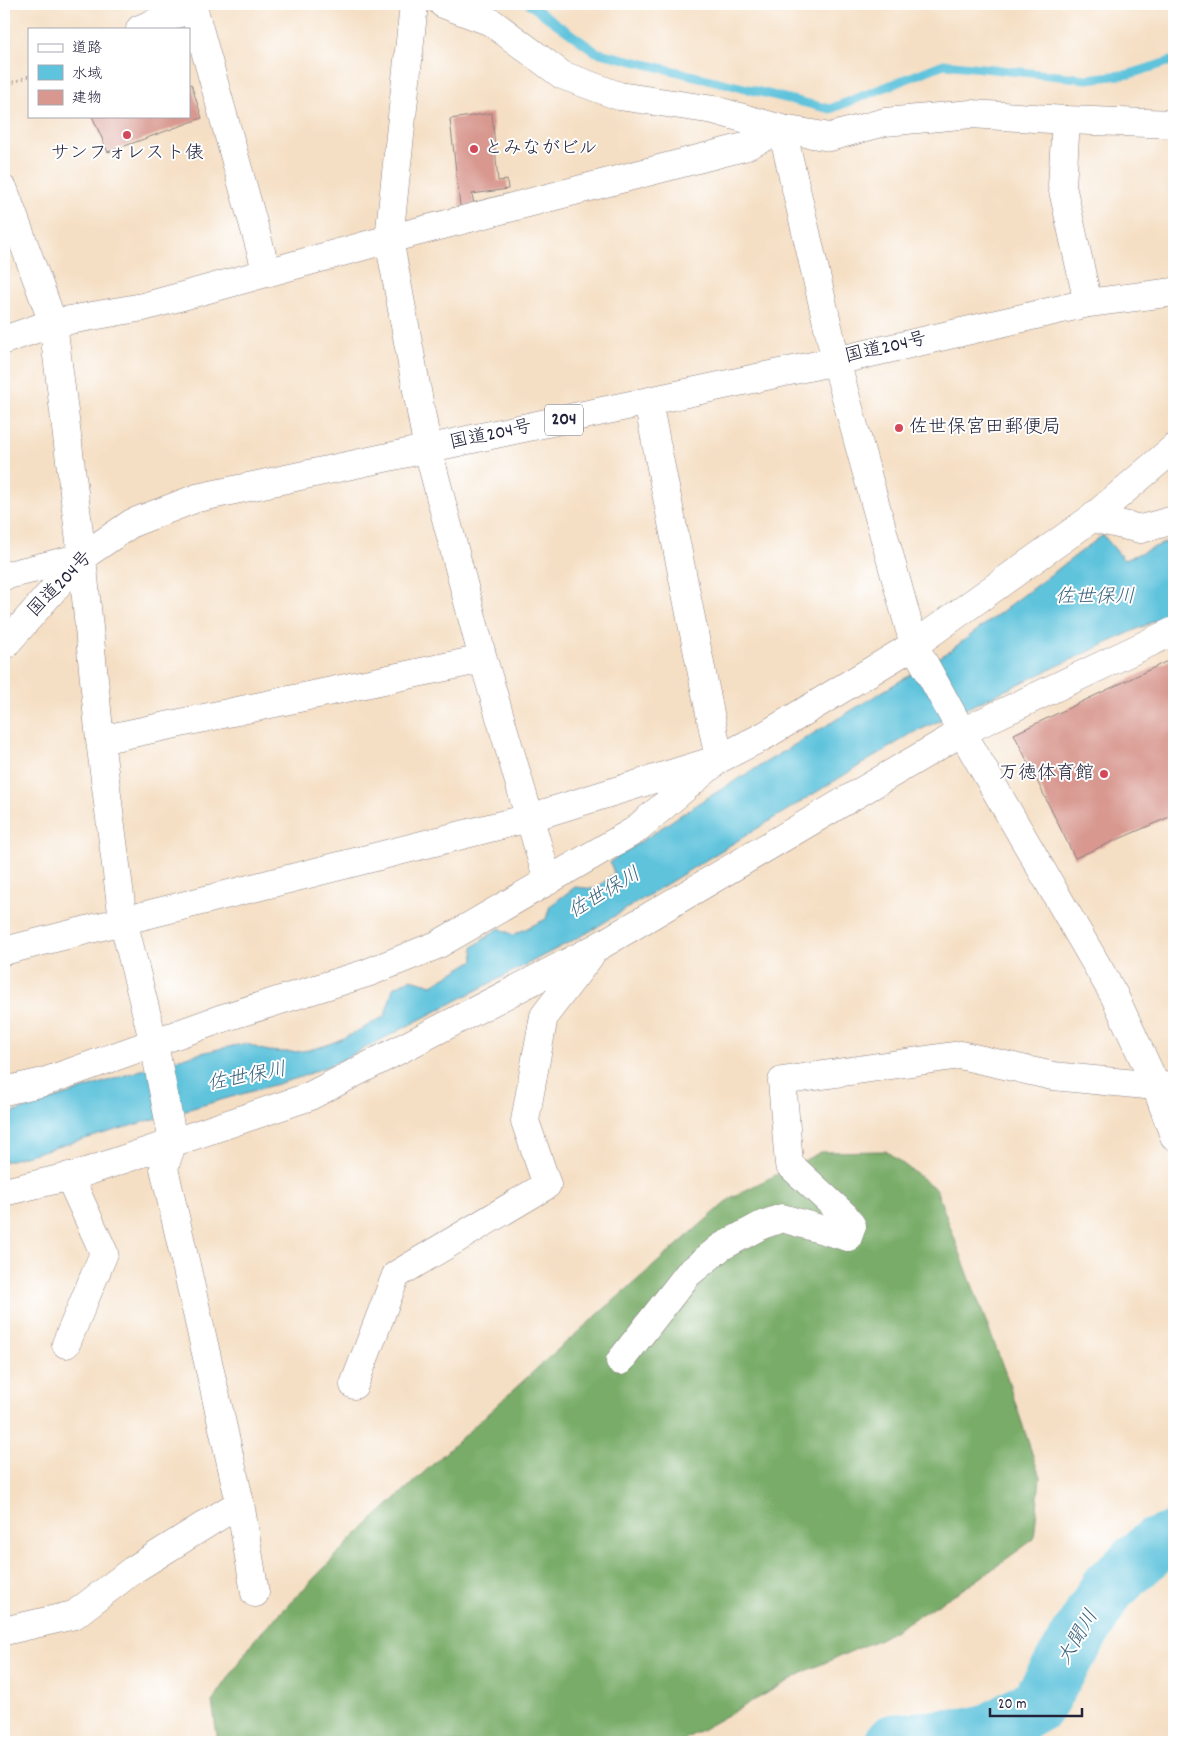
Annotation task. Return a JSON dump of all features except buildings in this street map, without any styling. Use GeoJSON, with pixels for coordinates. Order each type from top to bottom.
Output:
{"type":"FeatureCollection","features":[{"type":"Feature","properties":{"kind":"main road"},"geometry":{"type":"LineString","coordinates":[[414,4],[389,239],[428,450],[483,659],[548,881]]}},
{"type":"Feature","properties":{"kind":"main road"},"geometry":{"type":"LineString","coordinates":[[443,4],[491,22],[562,74],[619,96],[714,110],[782,129],[830,137],[885,122],[971,114],[1174,124]]}},
{"type":"Feature","properties":{"kind":"main road"},"geometry":{"type":"LineString","coordinates":[[142,28],[194,5],[267,273]]}},
{"type":"Feature","properties":{"kind":"main road"},"geometry":{"type":"LineString","coordinates":[[1066,120],[1062,186],[1088,303]]}},
{"type":"Feature","properties":{"kind":"main road"},"geometry":{"type":"LineString","coordinates":[[4,340],[53,323],[143,307],[389,239],[744,147],[782,129]]}},
{"type":"Feature","properties":{"kind":"main road"},"geometry":{"type":"LineString","coordinates":[[782,129],[836,361],[920,656],[1165,1082],[1174,1136]]}},
{"type":"Feature","properties":{"kind":"main road"},"geometry":{"type":"LineString","coordinates":[[4,190],[53,323],[82,557],[100,740],[123,920],[154,1044],[173,1141],[164,1168],[240,1503],[255,1593]]}},
{"type":"Feature","properties":{"kind":"main road","name":"国道204号"},"geometry":{"type":"LineString","coordinates":[[4,646],[82,557],[132,523],[197,498],[836,361],[1088,303],[1174,292]]}},
{"type":"Feature","properties":{"kind":"main road"},"geometry":{"type":"LineString","coordinates":[[648,402],[719,759]]}},
{"type":"Feature","properties":{"kind":"main road"},"geometry":{"type":"LineString","coordinates":[[4,951],[529,818],[719,759],[920,656],[1092,518],[1174,448]]}},
{"type":"Feature","properties":{"kind":"main road"},"geometry":{"type":"LineString","coordinates":[[1092,518],[1141,529],[1174,520]]}},
{"type":"Feature","properties":{"kind":"main road"},"geometry":{"type":"LineString","coordinates":[[4,576],[82,557]]}},
{"type":"Feature","properties":{"kind":"main road"},"geometry":{"type":"LineString","coordinates":[[4,1192],[69,1176],[308,1097],[596,948],[958,725],[1174,631]]}},
{"type":"Feature","properties":{"kind":"main road"},"geometry":{"type":"LineString","coordinates":[[100,740],[483,659]]}},
{"type":"Feature","properties":{"kind":"main road"},"geometry":{"type":"LineString","coordinates":[[4,1091],[44,1082],[223,1018],[367,973],[437,945],[634,831],[719,759]]}},
{"type":"Feature","properties":{"kind":"main road"},"geometry":{"type":"LineString","coordinates":[[354,1384],[396,1275],[547,1185],[525,1121],[544,1016],[596,948]]}},
{"type":"Feature","properties":{"kind":"main road"},"geometry":{"type":"LineString","coordinates":[[620,1361],[688,1274],[729,1243],[762,1225],[782,1218],[848,1237],[852,1226],[845,1216],[789,1164],[782,1081],[960,1055],[1053,1076],[1165,1082]]}},
{"type":"Feature","properties":{"kind":"main road"},"geometry":{"type":"LineString","coordinates":[[66,1344],[104,1253],[69,1176]]}},
{"type":"Feature","properties":{"kind":"main road"},"geometry":{"type":"LineString","coordinates":[[4,1631],[74,1615],[133,1570],[240,1503]]}},
{"type":"Feature","properties":{"kind":"path"},"geometry":{"type":"LineString","coordinates":[[4,86],[28,76]]}},
{"type":"Feature","properties":{"kind":"green space"},"geometry":{"type":"Polygon","coordinates":[[[886,1151],[936,1189],[1005,1372],[1040,1477],[1034,1539],[976,1581],[882,1638],[808,1670],[680,1742],[218,1742],[212,1702],[255,1639],[356,1535],[547,1359],[732,1197],[821,1152],[886,1151]]]}},
{"type":"Feature","properties":{"kind":"water","name":"佐世保川"},"geometry":{"type":"Polygon","coordinates":[[[1103,535],[1124,560],[1174,539],[1174,612],[911,734],[587,933],[340,1061],[298,1078],[4,1162],[4,1115],[152,1067],[212,1050],[243,1044],[277,1052],[304,1051],[316,1048],[340,1040],[385,1016],[393,988],[411,979],[432,985],[474,960],[473,947],[499,928],[513,935],[546,919],[550,906],[575,887],[596,889],[614,873],[610,862],[697,804],[951,650],[1103,535]]]}},
{"type":"Feature","properties":{"kind":"waterway"},"geometry":{"type":"LineString","coordinates":[[529,4],[596,52],[830,109],[944,64],[1087,79],[1130,74],[1174,60]]}},
{"type":"Feature","properties":{"kind":"waterway","name":"大聞川"},"geometry":{"type":"LineString","coordinates":[[893,1742],[985,1734],[1038,1704],[1108,1588],[1153,1547],[1174,1539]]}},
{"type":"Feature","properties":{"kind":"place","name":"サンフォレスト俵"},"geometry":{"type":"Point","coordinates":[127,135]}},
{"type":"Feature","properties":{"kind":"place","name":"とみながビル"},"geometry":{"type":"Point","coordinates":[474,149]}},
{"type":"Feature","properties":{"kind":"place","name":"佐世保宮田郵便局"},"geometry":{"type":"Point","coordinates":[899,428]}},
{"type":"Feature","properties":{"kind":"place","name":"万徳体育館"},"geometry":{"type":"Point","coordinates":[1104,774]}}]}
